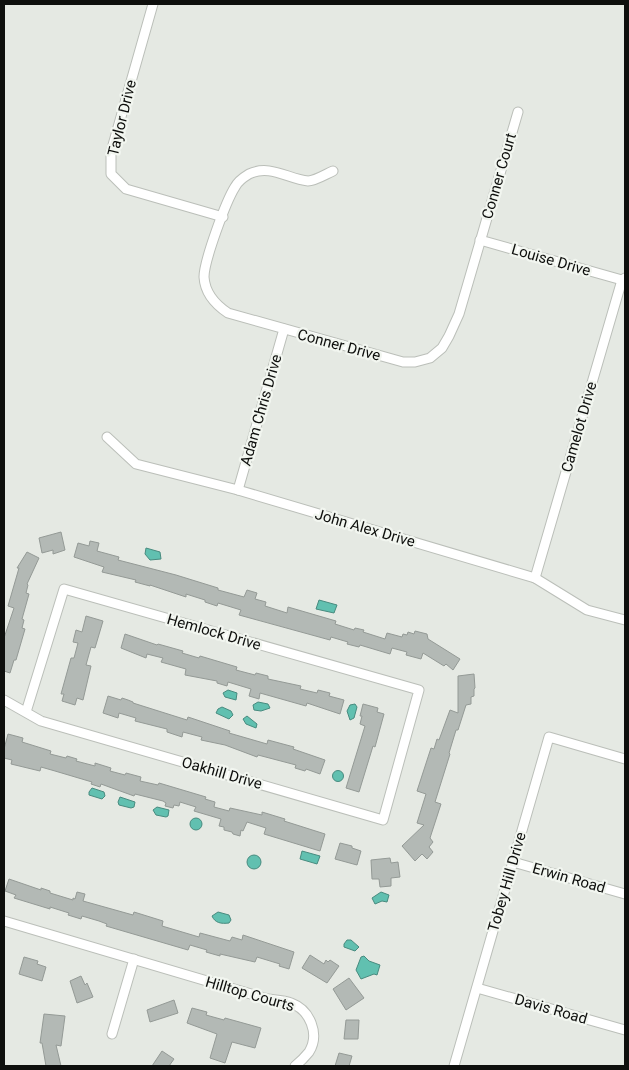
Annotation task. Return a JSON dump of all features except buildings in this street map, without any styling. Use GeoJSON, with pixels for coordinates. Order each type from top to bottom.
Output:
{"type":"FeatureCollection","features":[{"type":"Feature","properties":{"kind":"street","name":"Taylor Drive"},"geometry":{"type":"LineString","coordinates":[[153,4],[111,152],[111,174],[126,189],[223,217]]}},
{"type":"Feature","properties":{"kind":"street","name":"Conner Court"},"geometry":{"type":"LineString","coordinates":[[480,240],[518,112]]}},
{"type":"Feature","properties":{"kind":"street","name":"Conner Drive"},"geometry":{"type":"LineString","coordinates":[[333,171],[310,181],[266,170],[256,171],[247,175],[235,187],[209,252],[204,276],[206,287],[214,304],[228,313],[403,362],[415,362],[430,358],[442,348],[459,314],[480,240]]}},
{"type":"Feature","properties":{"kind":"street","name":"Louise Drive"},"geometry":{"type":"LineString","coordinates":[[480,240],[624,279]]}},
{"type":"Feature","properties":{"kind":"street","name":"Camelot Drive"},"geometry":{"type":"LineString","coordinates":[[535,578],[624,279]]}},
{"type":"Feature","properties":{"kind":"street","name":"Adam Chris Drive"},"geometry":{"type":"LineString","coordinates":[[238,490],[284,329]]}},
{"type":"Feature","properties":{"kind":"street","name":"John Alex Drive"},"geometry":{"type":"LineString","coordinates":[[106,437],[136,464],[238,490],[535,578],[587,610],[625,620]]}},
{"type":"Feature","properties":{"kind":"street","name":"Hemlock Drive"},"geometry":{"type":"LineString","coordinates":[[26,712],[64,589],[419,690],[400,760]]}},
{"type":"Feature","properties":{"kind":"street","name":"Oakhill Drive"},"geometry":{"type":"LineString","coordinates":[[4,700],[40,721],[382,820],[400,760]]}},
{"type":"Feature","properties":{"kind":"street","name":"Tobey Hill Drive"},"geometry":{"type":"LineString","coordinates":[[454,1066],[548,737],[625,759]]}},
{"type":"Feature","properties":{"kind":"street","name":"Erwin Road"},"geometry":{"type":"LineString","coordinates":[[513,862],[625,894]]}},
{"type":"Feature","properties":{"kind":"street","name":"Hilltop Courts"},"geometry":{"type":"LineString","coordinates":[[4,921],[268,999],[293,1004],[306,1014],[310,1020],[313,1033],[313,1042],[309,1052],[296,1066]]}},
{"type":"Feature","properties":{"kind":"street"},"geometry":{"type":"LineString","coordinates":[[112,1034],[134,959]]}},
{"type":"Feature","properties":{"kind":"street","name":"Davis Road"},"geometry":{"type":"LineString","coordinates":[[477,988],[625,1030]]}},
{"type":"Feature","properties":{"kind":"water"},"geometry":{"type":"Polygon","coordinates":[[[146,548],[160,552],[161,559],[150,560],[145,554],[146,548]]]}},
{"type":"Feature","properties":{"kind":"water"},"geometry":{"type":"Polygon","coordinates":[[[319,600],[337,605],[334,613],[316,609],[319,600]]]}},
{"type":"Feature","properties":{"kind":"water"},"geometry":{"type":"Polygon","coordinates":[[[228,690],[237,693],[236,700],[225,697],[223,693],[228,690]]]}},
{"type":"Feature","properties":{"kind":"water"},"geometry":{"type":"Polygon","coordinates":[[[258,702],[268,704],[270,708],[261,711],[254,710],[253,705],[258,702]]]}},
{"type":"Feature","properties":{"kind":"water"},"geometry":{"type":"Polygon","coordinates":[[[355,704],[357,707],[354,718],[350,720],[347,711],[350,705],[355,704]]]}},
{"type":"Feature","properties":{"kind":"water"},"geometry":{"type":"Polygon","coordinates":[[[222,707],[231,711],[233,715],[229,719],[216,713],[222,707]]]}},
{"type":"Feature","properties":{"kind":"water"},"geometry":{"type":"Polygon","coordinates":[[[247,716],[257,724],[256,728],[246,724],[243,719],[247,716]]]}},
{"type":"Feature","properties":{"kind":"water"},"geometry":{"type":"Polygon","coordinates":[[[338,770],[344,776],[338,782],[332,776],[338,770]]]}},
{"type":"Feature","properties":{"kind":"water"},"geometry":{"type":"Polygon","coordinates":[[[92,788],[104,792],[105,796],[102,799],[89,795],[92,788]]]}},
{"type":"Feature","properties":{"kind":"water"},"geometry":{"type":"Polygon","coordinates":[[[120,797],[135,802],[134,807],[119,805],[120,797]]]}},
{"type":"Feature","properties":{"kind":"water"},"geometry":{"type":"Polygon","coordinates":[[[157,807],[169,810],[168,816],[156,815],[153,810],[157,807]]]}},
{"type":"Feature","properties":{"kind":"water"},"geometry":{"type":"Polygon","coordinates":[[[194,818],[198,818],[202,824],[198,830],[194,830],[190,826],[190,822],[194,818]]]}},
{"type":"Feature","properties":{"kind":"water"},"geometry":{"type":"Polygon","coordinates":[[[302,851],[320,856],[317,864],[300,859],[302,851]]]}},
{"type":"Feature","properties":{"kind":"water"},"geometry":{"type":"Polygon","coordinates":[[[251,855],[257,855],[261,862],[257,869],[251,869],[247,865],[247,859],[251,855]]]}},
{"type":"Feature","properties":{"kind":"water"},"geometry":{"type":"Polygon","coordinates":[[[381,892],[389,895],[387,902],[382,901],[375,904],[372,898],[381,892]]]}},
{"type":"Feature","properties":{"kind":"water"},"geometry":{"type":"Polygon","coordinates":[[[218,912],[229,915],[231,920],[229,923],[221,923],[215,920],[212,916],[218,912]]]}},
{"type":"Feature","properties":{"kind":"water"},"geometry":{"type":"Polygon","coordinates":[[[347,940],[351,940],[359,947],[355,951],[344,947],[347,940]]]}},
{"type":"Feature","properties":{"kind":"water"},"geometry":{"type":"Polygon","coordinates":[[[364,956],[369,961],[380,965],[377,975],[374,974],[361,979],[356,970],[361,957],[364,956]]]}}]}
